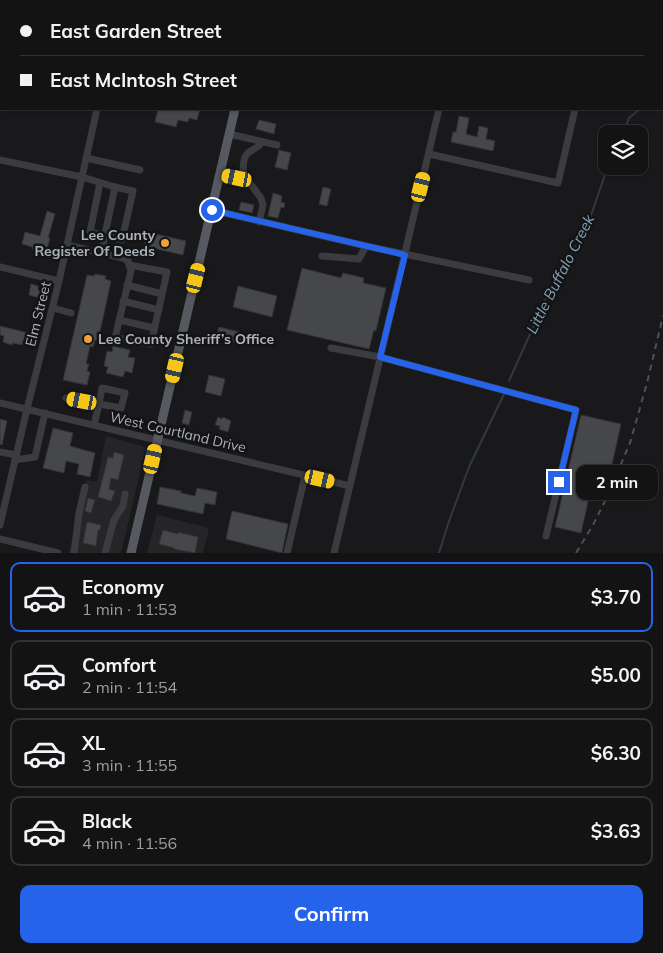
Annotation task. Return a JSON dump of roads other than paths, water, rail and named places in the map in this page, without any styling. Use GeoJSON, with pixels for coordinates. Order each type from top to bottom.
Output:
{"type":"FeatureCollection","features":[{"type":"Feature","properties":{"kind":"main road"},"geometry":{"type":"LineString","coordinates":[[131,553],[236,110]]}},
{"type":"Feature","properties":{"kind":"street","name":"Elm Street"},"geometry":{"type":"LineString","coordinates":[[0,525],[3,497],[16,458],[53,308],[97,110]]}},
{"type":"Feature","properties":{"kind":"street"},"geometry":{"type":"LineString","coordinates":[[334,553],[439,110]]}},
{"type":"Feature","properties":{"kind":"street"},"geometry":{"type":"LineString","coordinates":[[429,154],[558,182],[576,110]]}},
{"type":"Feature","properties":{"kind":"street"},"geometry":{"type":"LineString","coordinates":[[229,134],[277,145]]}},
{"type":"Feature","properties":{"kind":"street"},"geometry":{"type":"LineString","coordinates":[[243,180],[246,156],[249,152],[258,148],[262,142]]}},
{"type":"Feature","properties":{"kind":"street"},"geometry":{"type":"LineString","coordinates":[[86,158],[140,170]]}},
{"type":"Feature","properties":{"kind":"street"},"geometry":{"type":"LineString","coordinates":[[0,160],[82,177],[133,191],[122,240],[90,232],[100,183]]}},
{"type":"Feature","properties":{"kind":"street"},"geometry":{"type":"LineString","coordinates":[[220,174],[250,182],[262,198],[263,205],[259,222]]}},
{"type":"Feature","properties":{"kind":"street"},"geometry":{"type":"LineString","coordinates":[[101,253],[115,187]]}},
{"type":"Feature","properties":{"kind":"street"},"geometry":{"type":"LineString","coordinates":[[212,210],[405,255],[529,280]]}},
{"type":"Feature","properties":{"kind":"street"},"geometry":{"type":"LineString","coordinates":[[67,245],[123,258],[128,261],[129,265],[131,271],[116,338],[151,344],[167,272],[129,265]]}},
{"type":"Feature","properties":{"kind":"street"},"geometry":{"type":"LineString","coordinates":[[322,256],[359,259],[366,246]]}},
{"type":"Feature","properties":{"kind":"street"},"geometry":{"type":"LineString","coordinates":[[0,267],[59,281]]}},
{"type":"Feature","properties":{"kind":"street"},"geometry":{"type":"LineString","coordinates":[[127,285],[162,294]]}},
{"type":"Feature","properties":{"kind":"street"},"geometry":{"type":"LineString","coordinates":[[123,301],[159,310]]}},
{"type":"Feature","properties":{"kind":"street"},"geometry":{"type":"LineString","coordinates":[[53,308],[71,313]]}},
{"type":"Feature","properties":{"kind":"street"},"geometry":{"type":"LineString","coordinates":[[119,320],[154,328]]}},
{"type":"Feature","properties":{"kind":"street"},"geometry":{"type":"LineString","coordinates":[[331,348],[380,357],[576,410],[546,536]]}},
{"type":"Feature","properties":{"kind":"street"},"geometry":{"type":"LineString","coordinates":[[66,398],[99,404],[94,425]]}},
{"type":"Feature","properties":{"kind":"street","name":"West Courtland Drive"},"geometry":{"type":"LineString","coordinates":[[0,403],[350,486]]}},
{"type":"Feature","properties":{"kind":"street"},"geometry":{"type":"LineString","coordinates":[[0,452],[16,458],[35,457],[45,413]]}},
{"type":"Feature","properties":{"kind":"street"},"geometry":{"type":"LineString","coordinates":[[288,553],[306,476]]}},
{"type":"Feature","properties":{"kind":"street"},"geometry":{"type":"LineString","coordinates":[[74,553],[79,512],[85,487]]}},
{"type":"Feature","properties":{"kind":"street"},"geometry":{"type":"LineString","coordinates":[[105,553],[114,520],[123,506],[125,494]]}},
{"type":"Feature","properties":{"kind":"street"},"geometry":{"type":"LineString","coordinates":[[0,540],[55,553]]}},
{"type":"Feature","properties":{"kind":"waterway","name":"Little Buffalo Creek"},"geometry":{"type":"LineString","coordinates":[[626,125],[629,118],[639,110]]}},
{"type":"Feature","properties":{"kind":"waterway","name":"Little Buffalo Creek"},"geometry":{"type":"LineString","coordinates":[[509,381],[548,294],[590,218],[605,175]]}},
{"type":"Feature","properties":{"kind":"waterway","name":"Little Buffalo Creek"},"geometry":{"type":"LineString","coordinates":[[439,553],[469,467],[504,394]]}},
{"type":"Feature","properties":{"kind":"railway"},"geometry":{"type":"LineString","coordinates":[[576,553],[605,501],[630,443],[663,316]]}},
{"type":"Feature","properties":{"kind":"place","name":"Lee County Register Of Deeds"},"geometry":{"type":"Point","coordinates":[165,243]}},
{"type":"Feature","properties":{"kind":"place","name":"Lee County Sheriff’s Office"},"geometry":{"type":"Point","coordinates":[88,339]}}]}
